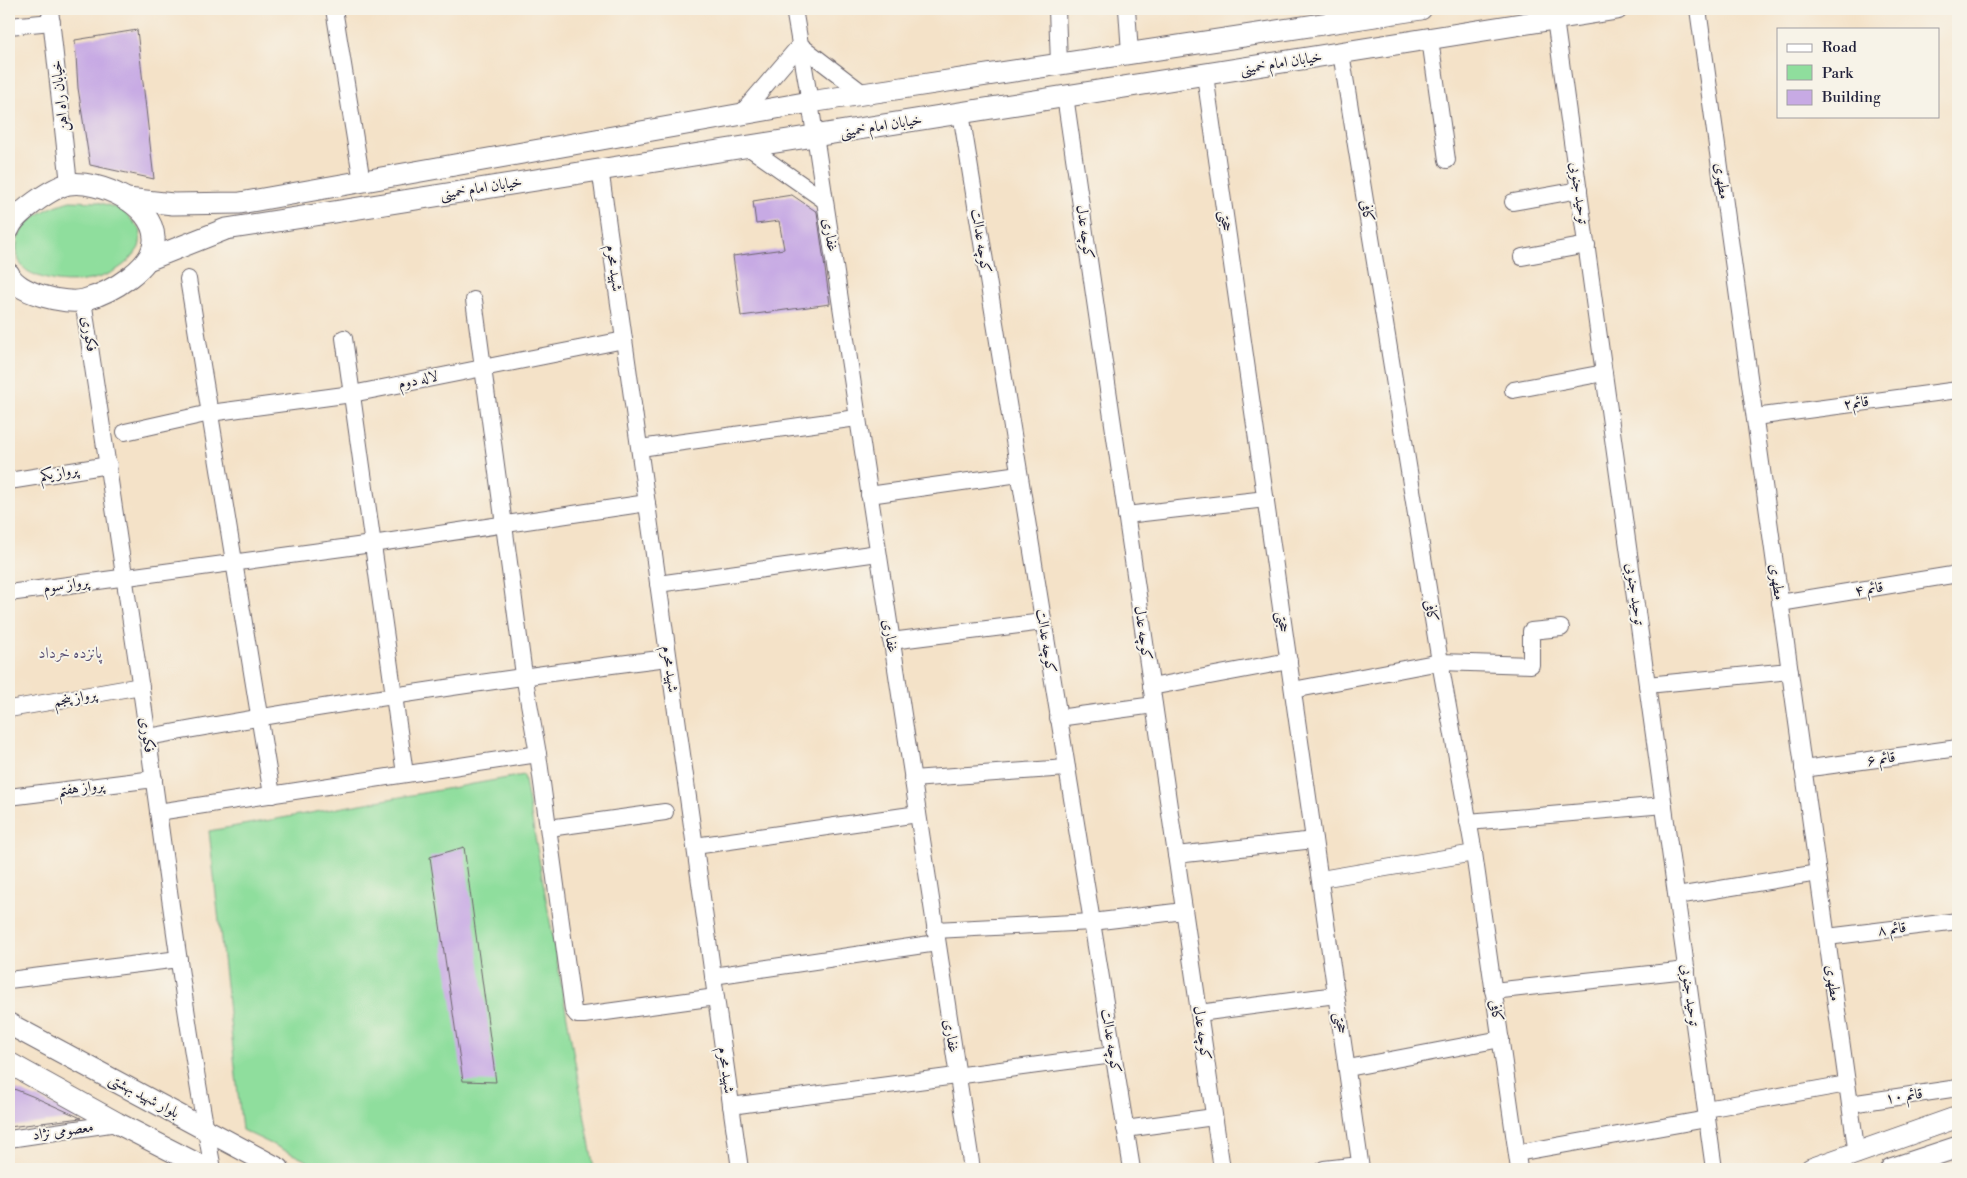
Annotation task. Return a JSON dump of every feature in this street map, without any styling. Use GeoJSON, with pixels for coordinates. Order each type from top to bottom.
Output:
{"type":"FeatureCollection","features":[{"type":"Feature","properties":{"kind":"main road","name":"خیابان امام خمینی"},"geometry":{"type":"LineString","coordinates":[[127,199],[173,204],[240,203],[810,102],[1419,9]]}},
{"type":"Feature","properties":{"kind":"main road","name":"خیابان امام خمینی"},"geometry":{"type":"LineString","coordinates":[[84,300],[128,278],[150,259],[226,229],[600,168],[748,147],[1617,9]]}},
{"type":"Feature","properties":{"kind":"main road"},"geometry":{"type":"LineString","coordinates":[[9,229],[16,213],[68,184],[104,188],[127,199],[151,222],[154,249],[150,259]]}},
{"type":"Feature","properties":{"kind":"main road"},"geometry":{"type":"LineString","coordinates":[[9,274],[18,290],[50,297],[84,300]]}},
{"type":"Feature","properties":{"kind":"main road","name":"بلوار شهید بهشتی"},"geometry":{"type":"LineString","coordinates":[[9,1024],[279,1169]]}},
{"type":"Feature","properties":{"kind":"main road"},"geometry":{"type":"LineString","coordinates":[[9,1062],[117,1123],[207,1169]]}},
{"type":"Feature","properties":{"kind":"main road"},"geometry":{"type":"LineString","coordinates":[[1812,1169],[1857,1155],[1958,1117]]}},
{"type":"Feature","properties":{"kind":"main road"},"geometry":{"type":"LineString","coordinates":[[1891,1169],[1958,1147]]}},
{"type":"Feature","properties":{"kind":"street"},"geometry":{"type":"LineString","coordinates":[[334,9],[362,182]]}},
{"type":"Feature","properties":{"kind":"street","name":"غفاری"},"geometry":{"type":"LineString","coordinates":[[794,9],[810,102],[972,1169]]}},
{"type":"Feature","properties":{"kind":"street"},"geometry":{"type":"LineString","coordinates":[[1058,9],[1059,64]]}},
{"type":"Feature","properties":{"kind":"street"},"geometry":{"type":"LineString","coordinates":[[1127,9],[1130,53]]}},
{"type":"Feature","properties":{"kind":"street","name":"مطهری"},"geometry":{"type":"LineString","coordinates":[[1698,9],[1857,1155]]}},
{"type":"Feature","properties":{"kind":"street"},"geometry":{"type":"LineString","coordinates":[[9,26],[51,15]]}},
{"type":"Feature","properties":{"kind":"street","name":"خیابان راه اهن"},"geometry":{"type":"LineString","coordinates":[[51,15],[68,184]]}},
{"type":"Feature","properties":{"kind":"street","name":"توحید جنوبی"},"geometry":{"type":"LineString","coordinates":[[1555,19],[1714,1169]]}},
{"type":"Feature","properties":{"kind":"street"},"geometry":{"type":"LineString","coordinates":[[1430,39],[1446,160]]}},
{"type":"Feature","properties":{"kind":"street"},"geometry":{"type":"LineString","coordinates":[[740,115],[800,46],[864,94]]}},
{"type":"Feature","properties":{"kind":"street","name":"کافی"},"geometry":{"type":"LineString","coordinates":[[1341,53],[1440,662],[1474,853],[1520,1169]]}},
{"type":"Feature","properties":{"kind":"street","name":"حجتی"},"geometry":{"type":"LineString","coordinates":[[1205,75],[1361,1167]]}},
{"type":"Feature","properties":{"kind":"street","name":"کوچه عدل"},"geometry":{"type":"LineString","coordinates":[[1065,96],[1222,1169]]}},
{"type":"Feature","properties":{"kind":"street","name":"کوچه عدالت"},"geometry":{"type":"LineString","coordinates":[[961,113],[1132,1169]]}},
{"type":"Feature","properties":{"kind":"street"},"geometry":{"type":"LineString","coordinates":[[748,147],[824,200]]}},
{"type":"Feature","properties":{"kind":"street","name":"شهید محرم"},"geometry":{"type":"LineString","coordinates":[[600,168],[740,1169]]}},
{"type":"Feature","properties":{"kind":"street"},"geometry":{"type":"LineString","coordinates":[[1513,202],[1579,190]]}},
{"type":"Feature","properties":{"kind":"street"},"geometry":{"type":"LineString","coordinates":[[1522,257],[1587,245]]}},
{"type":"Feature","properties":{"kind":"street"},"geometry":{"type":"LineString","coordinates":[[188,279],[272,795]]}},
{"type":"Feature","properties":{"kind":"street","name":"فکوری"},"geometry":{"type":"LineString","coordinates":[[84,300],[179,958],[213,1169]]}},
{"type":"Feature","properties":{"kind":"street"},"geometry":{"type":"LineString","coordinates":[[474,300],[524,675],[538,754],[574,1010],[577,1015],[716,997]]}},
{"type":"Feature","properties":{"kind":"street"},"geometry":{"type":"LineString","coordinates":[[344,338],[405,774]]}},
{"type":"Feature","properties":{"kind":"street","name":"لاله دوم"},"geometry":{"type":"LineString","coordinates":[[125,432],[210,413],[352,394],[484,366],[624,340]]}},
{"type":"Feature","properties":{"kind":"street"},"geometry":{"type":"LineString","coordinates":[[1512,390],[1604,373]]}},
{"type":"Feature","properties":{"kind":"street","name":"قائم۲"},"geometry":{"type":"LineString","coordinates":[[1754,417],[1958,390]]}},
{"type":"Feature","properties":{"kind":"street"},"geometry":{"type":"LineString","coordinates":[[640,448],[857,418]]}},
{"type":"Feature","properties":{"kind":"street","name":"پرواز یکم"},"geometry":{"type":"LineString","coordinates":[[9,481],[109,465]]}},
{"type":"Feature","properties":{"kind":"street"},"geometry":{"type":"LineString","coordinates":[[869,495],[1019,474]]}},
{"type":"Feature","properties":{"kind":"street"},"geometry":{"type":"LineString","coordinates":[[1126,514],[1266,499]]}},
{"type":"Feature","properties":{"kind":"street","name":"پرواز سوم"},"geometry":{"type":"LineString","coordinates":[[9,593],[372,544],[647,502]]}},
{"type":"Feature","properties":{"kind":"street"},"geometry":{"type":"LineString","coordinates":[[658,584],[878,553]]}},
{"type":"Feature","properties":{"kind":"street","name":"قائم ۴"},"geometry":{"type":"LineString","coordinates":[[1780,603],[1958,574]]}},
{"type":"Feature","properties":{"kind":"street"},"geometry":{"type":"LineString","coordinates":[[891,641],[1043,622]]}},
{"type":"Feature","properties":{"kind":"street"},"geometry":{"type":"LineString","coordinates":[[1293,690],[1440,662],[1531,665],[1531,631],[1561,628]]}},
{"type":"Feature","properties":{"kind":"street"},"geometry":{"type":"LineString","coordinates":[[148,737],[260,717],[524,675],[668,658]]}},
{"type":"Feature","properties":{"kind":"street"},"geometry":{"type":"LineString","coordinates":[[1151,686],[1289,661]]}},
{"type":"Feature","properties":{"kind":"street"},"geometry":{"type":"LineString","coordinates":[[1647,685],[1790,671]]}},
{"type":"Feature","properties":{"kind":"street","name":"پرواز پنجم"},"geometry":{"type":"LineString","coordinates":[[9,709],[141,686]]}},
{"type":"Feature","properties":{"kind":"street"},"geometry":{"type":"LineString","coordinates":[[1058,718],[1154,705]]}},
{"type":"Feature","properties":{"kind":"street","name":"قائم ۶"},"geometry":{"type":"LineString","coordinates":[[1803,769],[1958,748]]}},
{"type":"Feature","properties":{"kind":"street"},"geometry":{"type":"LineString","coordinates":[[158,812],[538,754]]}},
{"type":"Feature","properties":{"kind":"street"},"geometry":{"type":"LineString","coordinates":[[912,780],[1067,768]]}},
{"type":"Feature","properties":{"kind":"street","name":"پرواز هفتم"},"geometry":{"type":"LineString","coordinates":[[9,798],[154,779]]}},
{"type":"Feature","properties":{"kind":"street"},"geometry":{"type":"LineString","coordinates":[[1468,822],[1664,805]]}},
{"type":"Feature","properties":{"kind":"street"},"geometry":{"type":"LineString","coordinates":[[548,828],[665,812]]}},
{"type":"Feature","properties":{"kind":"street"},"geometry":{"type":"LineString","coordinates":[[695,846],[918,814]]}},
{"type":"Feature","properties":{"kind":"street"},"geometry":{"type":"LineString","coordinates":[[1176,856],[1314,840]]}},
{"type":"Feature","properties":{"kind":"street"},"geometry":{"type":"LineString","coordinates":[[1321,880],[1474,853]]}},
{"type":"Feature","properties":{"kind":"street"},"geometry":{"type":"LineString","coordinates":[[1676,896],[1818,873]]}},
{"type":"Feature","properties":{"kind":"street"},"geometry":{"type":"LineString","coordinates":[[713,976],[936,937],[1184,911]]}},
{"type":"Feature","properties":{"kind":"street","name":"قائم ۸"},"geometry":{"type":"LineString","coordinates":[[1826,937],[1958,921]]}},
{"type":"Feature","properties":{"kind":"street"},"geometry":{"type":"LineString","coordinates":[[9,980],[179,958]]}},
{"type":"Feature","properties":{"kind":"street"},"geometry":{"type":"LineString","coordinates":[[1493,991],[1687,970]]}},
{"type":"Feature","properties":{"kind":"street"},"geometry":{"type":"LineString","coordinates":[[1199,1014],[1336,995]]}},
{"type":"Feature","properties":{"kind":"street"},"geometry":{"type":"LineString","coordinates":[[1348,1068],[1501,1039]]}},
{"type":"Feature","properties":{"kind":"street"},"geometry":{"type":"LineString","coordinates":[[731,1106],[1113,1055]]}},
{"type":"Feature","properties":{"kind":"street"},"geometry":{"type":"LineString","coordinates":[[1517,1152],[1847,1084]]}},
{"type":"Feature","properties":{"kind":"street","name":"قائم ۱۰"},"geometry":{"type":"LineString","coordinates":[[1850,1104],[1958,1088]]}},
{"type":"Feature","properties":{"kind":"street"},"geometry":{"type":"LineString","coordinates":[[1125,1129],[1214,1118]]}},
{"type":"Feature","properties":{"kind":"street","name":"معصومی نژاد"},"geometry":{"type":"LineString","coordinates":[[9,1139],[117,1123]]}},
{"type":"Feature","properties":{"kind":"street"},"geometry":{"type":"LineString","coordinates":[[1324,1169],[1361,1167]]}},
{"type":"Feature","properties":{"kind":"green space"},"geometry":{"type":"Polygon","coordinates":[[[70,201],[98,202],[123,210],[141,231],[139,247],[129,260],[104,276],[74,282],[44,278],[31,273],[23,267],[19,262],[17,252],[17,241],[21,232],[33,218],[42,212],[70,201]]]}},
{"type":"Feature","properties":{"kind":"green space"},"geometry":{"type":"Polygon","coordinates":[[[524,775],[594,1169],[324,1169],[242,1130],[209,831],[524,775]]]}},
{"type":"Feature","properties":{"kind":"building"},"geometry":{"type":"Polygon","coordinates":[[[137,30],[154,179],[90,165],[78,88],[75,40],[137,30]]]}},
{"type":"Feature","properties":{"kind":"building"},"geometry":{"type":"Polygon","coordinates":[[[792,195],[817,212],[830,304],[741,316],[733,256],[784,249],[779,221],[756,224],[753,201],[792,195]]]}},
{"type":"Feature","properties":{"kind":"building"},"geometry":{"type":"Polygon","coordinates":[[[464,847],[496,1082],[463,1081],[430,857],[464,847]]]}},
{"type":"Feature","properties":{"kind":"building"},"geometry":{"type":"Polygon","coordinates":[[[9,1087],[32,1096],[81,1118],[9,1127],[9,1087]]]}},
{"type":"Feature","properties":{"kind":"district","name":"پانزده خرداد"},"geometry":{"type":"Point","coordinates":[70,653]}}]}
